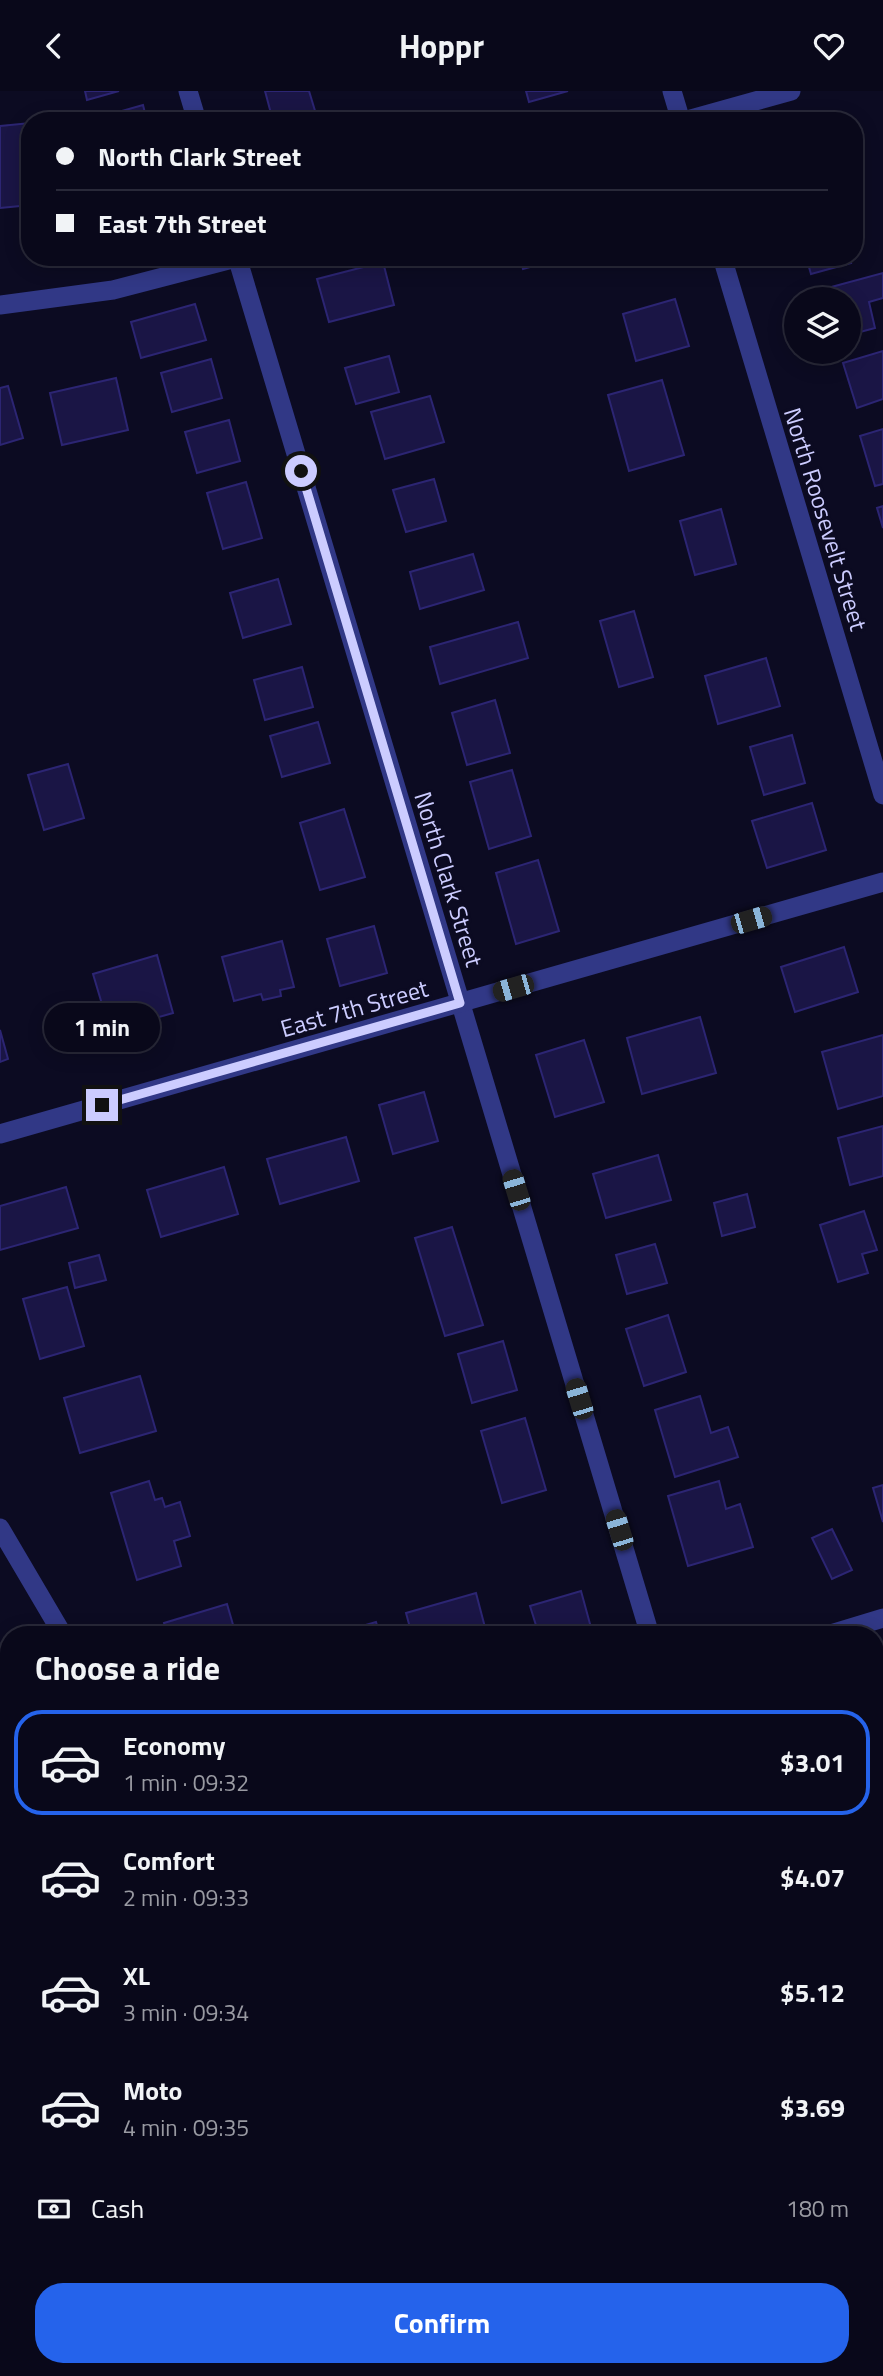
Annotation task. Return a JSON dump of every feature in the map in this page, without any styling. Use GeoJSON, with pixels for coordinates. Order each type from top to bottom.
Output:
{"type":"FeatureCollection","features":[{"type":"Feature","properties":{"kind":"street"},"geometry":{"type":"LineString","coordinates":[[188,91],[194,112]]}},
{"type":"Feature","properties":{"kind":"street"},"geometry":{"type":"LineString","coordinates":[[672,91],[679,112]]}},
{"type":"Feature","properties":{"kind":"street"},"geometry":{"type":"LineString","coordinates":[[715,112],[791,91]]}},
{"type":"Feature","properties":{"kind":"street"},"geometry":{"type":"LineString","coordinates":[[0,305],[113,290],[204,266]]}},
{"type":"Feature","properties":{"kind":"street","name":"North Clark Street"},"geometry":{"type":"LineString","coordinates":[[241,266],[647,1626]]}},
{"type":"Feature","properties":{"kind":"street","name":"North Roosevelt Street"},"geometry":{"type":"LineString","coordinates":[[725,266],[883,795]]}},
{"type":"Feature","properties":{"kind":"street","name":"East 7th Street"},"geometry":{"type":"LineString","coordinates":[[0,1134],[883,882]]}},
{"type":"Feature","properties":{"kind":"street"},"geometry":{"type":"LineString","coordinates":[[0,1528],[58,1626]]}},
{"type":"Feature","properties":{"kind":"street"},"geometry":{"type":"LineString","coordinates":[[857,1626],[883,1618]]}},
{"type":"Feature","properties":{"kind":"building"},"geometry":{"type":"Polygon","coordinates":[[[85,91],[119,91],[87,100],[85,91]]]}},
{"type":"Feature","properties":{"kind":"building"},"geometry":{"type":"Polygon","coordinates":[[[265,91],[309,91],[315,112],[271,112],[265,91]]]}},
{"type":"Feature","properties":{"kind":"building"},"geometry":{"type":"Polygon","coordinates":[[[526,91],[568,91],[529,102],[526,91]]]}},
{"type":"Feature","properties":{"kind":"building"},"geometry":{"type":"Polygon","coordinates":[[[143,105],[145,112],[118,112],[143,105]]]}},
{"type":"Feature","properties":{"kind":"building"},"geometry":{"type":"Polygon","coordinates":[[[21,124],[21,206],[0,208],[0,126],[21,124]]]}},
{"type":"Feature","properties":{"kind":"building"},"geometry":{"type":"Polygon","coordinates":[[[367,266],[384,266],[394,305],[329,322],[317,279],[367,266]]]}},
{"type":"Feature","properties":{"kind":"building"},"geometry":{"type":"Polygon","coordinates":[[[809,266],[840,266],[811,274],[809,266]]]}},
{"type":"Feature","properties":{"kind":"building"},"geometry":{"type":"Polygon","coordinates":[[[883,273],[883,298],[869,302],[875,328],[861,332],[861,287],[831,287],[883,273]]]}},
{"type":"Feature","properties":{"kind":"building"},"geometry":{"type":"Polygon","coordinates":[[[675,299],[689,346],[636,361],[623,314],[675,299]]]}},
{"type":"Feature","properties":{"kind":"building"},"geometry":{"type":"Polygon","coordinates":[[[195,304],[206,340],[141,358],[131,322],[195,304]]]}},
{"type":"Feature","properties":{"kind":"building"},"geometry":{"type":"Polygon","coordinates":[[[883,351],[883,399],[857,408],[843,364],[861,364],[861,358],[883,351]]]}},
{"type":"Feature","properties":{"kind":"building"},"geometry":{"type":"Polygon","coordinates":[[[389,356],[399,392],[356,404],[345,368],[389,356]]]}},
{"type":"Feature","properties":{"kind":"building"},"geometry":{"type":"Polygon","coordinates":[[[211,359],[222,398],[172,412],[161,373],[211,359]]]}},
{"type":"Feature","properties":{"kind":"building"},"geometry":{"type":"Polygon","coordinates":[[[116,378],[128,430],[62,445],[50,393],[116,378]]]}},
{"type":"Feature","properties":{"kind":"building"},"geometry":{"type":"Polygon","coordinates":[[[662,380],[684,455],[629,471],[608,395],[662,380]]]}},
{"type":"Feature","properties":{"kind":"building"},"geometry":{"type":"Polygon","coordinates":[[[8,386],[23,438],[0,445],[0,388],[8,386]]]}},
{"type":"Feature","properties":{"kind":"building"},"geometry":{"type":"Polygon","coordinates":[[[430,396],[444,442],[385,459],[371,412],[430,396]]]}},
{"type":"Feature","properties":{"kind":"building"},"geometry":{"type":"Polygon","coordinates":[[[229,420],[240,461],[197,473],[185,432],[229,420]]]}},
{"type":"Feature","properties":{"kind":"building"},"geometry":{"type":"Polygon","coordinates":[[[883,429],[883,484],[875,486],[860,436],[883,429]]]}},
{"type":"Feature","properties":{"kind":"building"},"geometry":{"type":"Polygon","coordinates":[[[434,479],[446,521],[406,532],[393,490],[434,479]]]}},
{"type":"Feature","properties":{"kind":"building"},"geometry":{"type":"Polygon","coordinates":[[[246,482],[262,538],[223,549],[207,493],[246,482]]]}},
{"type":"Feature","properties":{"kind":"building"},"geometry":{"type":"Polygon","coordinates":[[[883,506],[883,528],[877,508],[883,506]]]}},
{"type":"Feature","properties":{"kind":"building"},"geometry":{"type":"Polygon","coordinates":[[[721,509],[736,564],[695,575],[680,521],[721,509]]]}},
{"type":"Feature","properties":{"kind":"building"},"geometry":{"type":"Polygon","coordinates":[[[473,554],[484,590],[420,609],[410,572],[473,554]]]}},
{"type":"Feature","properties":{"kind":"building"},"geometry":{"type":"Polygon","coordinates":[[[278,579],[291,624],[243,638],[230,593],[278,579]]]}},
{"type":"Feature","properties":{"kind":"building"},"geometry":{"type":"Polygon","coordinates":[[[634,611],[653,677],[619,687],[600,621],[634,611]]]}},
{"type":"Feature","properties":{"kind":"building"},"geometry":{"type":"Polygon","coordinates":[[[518,622],[528,658],[440,684],[430,647],[518,622]]]}},
{"type":"Feature","properties":{"kind":"building"},"geometry":{"type":"Polygon","coordinates":[[[766,658],[780,706],[718,724],[705,676],[766,658]]]}},
{"type":"Feature","properties":{"kind":"building"},"geometry":{"type":"Polygon","coordinates":[[[302,667],[313,707],[265,720],[254,680],[302,667]]]}},
{"type":"Feature","properties":{"kind":"building"},"geometry":{"type":"Polygon","coordinates":[[[495,700],[510,753],[467,765],[452,713],[495,700]]]}},
{"type":"Feature","properties":{"kind":"building"},"geometry":{"type":"Polygon","coordinates":[[[318,722],[330,763],[282,777],[270,736],[318,722]]]}},
{"type":"Feature","properties":{"kind":"building"},"geometry":{"type":"Polygon","coordinates":[[[792,735],[805,783],[764,795],[750,747],[792,735]]]}},
{"type":"Feature","properties":{"kind":"building"},"geometry":{"type":"Polygon","coordinates":[[[68,764],[84,818],[44,830],[28,775],[68,764]]]}},
{"type":"Feature","properties":{"kind":"building"},"geometry":{"type":"Polygon","coordinates":[[[512,770],[531,836],[489,849],[470,782],[512,770]]]}},
{"type":"Feature","properties":{"kind":"building"},"geometry":{"type":"Polygon","coordinates":[[[812,803],[826,850],[767,868],[752,821],[812,803]]]}},
{"type":"Feature","properties":{"kind":"building"},"geometry":{"type":"Polygon","coordinates":[[[344,809],[365,877],[320,890],[300,823],[344,809]]]}},
{"type":"Feature","properties":{"kind":"building"},"geometry":{"type":"Polygon","coordinates":[[[538,860],[559,931],[516,944],[496,873],[538,860]]]}},
{"type":"Feature","properties":{"kind":"building"},"geometry":{"type":"Polygon","coordinates":[[[374,926],[387,973],[340,986],[327,939],[374,926]]]}},
{"type":"Feature","properties":{"kind":"building"},"geometry":{"type":"Polygon","coordinates":[[[282,941],[294,987],[280,990],[281,996],[263,1000],[261,994],[234,1001],[222,957],[282,941]]]}},
{"type":"Feature","properties":{"kind":"building"},"geometry":{"type":"Polygon","coordinates":[[[844,947],[858,992],[795,1012],[781,967],[844,947]]]}},
{"type":"Feature","properties":{"kind":"building"},"geometry":{"type":"Polygon","coordinates":[[[157,955],[173,1013],[110,1031],[93,974],[157,955]]]}},
{"type":"Feature","properties":{"kind":"building"},"geometry":{"type":"Polygon","coordinates":[[[700,1017],[716,1073],[642,1094],[627,1038],[700,1017]]]}},
{"type":"Feature","properties":{"kind":"building"},"geometry":{"type":"Polygon","coordinates":[[[0,1030],[8,1059],[0,1062],[0,1030]]]}},
{"type":"Feature","properties":{"kind":"building"},"geometry":{"type":"Polygon","coordinates":[[[883,1035],[883,1096],[838,1109],[822,1052],[883,1035]]]}},
{"type":"Feature","properties":{"kind":"building"},"geometry":{"type":"Polygon","coordinates":[[[584,1040],[604,1102],[555,1117],[536,1055],[584,1040]]]}},
{"type":"Feature","properties":{"kind":"building"},"geometry":{"type":"Polygon","coordinates":[[[424,1092],[438,1141],[393,1154],[379,1105],[424,1092]]]}},
{"type":"Feature","properties":{"kind":"building"},"geometry":{"type":"Polygon","coordinates":[[[883,1126],[883,1176],[850,1185],[838,1138],[883,1126]]]}},
{"type":"Feature","properties":{"kind":"building"},"geometry":{"type":"Polygon","coordinates":[[[346,1137],[359,1181],[280,1204],[267,1159],[346,1137]]]}},
{"type":"Feature","properties":{"kind":"building"},"geometry":{"type":"Polygon","coordinates":[[[658,1155],[671,1200],[606,1218],[593,1174],[658,1155]]]}},
{"type":"Feature","properties":{"kind":"building"},"geometry":{"type":"Polygon","coordinates":[[[224,1167],[238,1214],[161,1237],[147,1190],[224,1167]]]}},
{"type":"Feature","properties":{"kind":"building"},"geometry":{"type":"Polygon","coordinates":[[[66,1187],[78,1228],[0,1250],[0,1206],[66,1187]]]}},
{"type":"Feature","properties":{"kind":"building"},"geometry":{"type":"Polygon","coordinates":[[[747,1194],[755,1227],[722,1236],[714,1203],[747,1194]]]}},
{"type":"Feature","properties":{"kind":"building"},"geometry":{"type":"Polygon","coordinates":[[[864,1211],[877,1250],[862,1254],[868,1273],[838,1282],[820,1225],[864,1211]]]}},
{"type":"Feature","properties":{"kind":"building"},"geometry":{"type":"Polygon","coordinates":[[[452,1227],[483,1325],[445,1336],[415,1238],[452,1227]]]}},
{"type":"Feature","properties":{"kind":"building"},"geometry":{"type":"Polygon","coordinates":[[[655,1244],[667,1283],[627,1294],[616,1255],[655,1244]]]}},
{"type":"Feature","properties":{"kind":"building"},"geometry":{"type":"Polygon","coordinates":[[[99,1255],[106,1280],[75,1288],[69,1263],[99,1255]]]}},
{"type":"Feature","properties":{"kind":"building"},"geometry":{"type":"Polygon","coordinates":[[[67,1287],[84,1346],[40,1359],[23,1299],[67,1287]]]}},
{"type":"Feature","properties":{"kind":"building"},"geometry":{"type":"Polygon","coordinates":[[[668,1315],[686,1372],[644,1386],[626,1329],[668,1315]]]}},
{"type":"Feature","properties":{"kind":"building"},"geometry":{"type":"Polygon","coordinates":[[[503,1341],[517,1390],[472,1403],[458,1354],[503,1341]]]}},
{"type":"Feature","properties":{"kind":"building"},"geometry":{"type":"Polygon","coordinates":[[[140,1376],[156,1431],[80,1453],[64,1398],[140,1376]]]}},
{"type":"Feature","properties":{"kind":"building"},"geometry":{"type":"Polygon","coordinates":[[[700,1396],[711,1433],[728,1427],[738,1457],[675,1477],[655,1410],[700,1396]]]}},
{"type":"Feature","properties":{"kind":"building"},"geometry":{"type":"Polygon","coordinates":[[[525,1418],[546,1490],[502,1503],[481,1431],[525,1418]]]}},
{"type":"Feature","properties":{"kind":"building"},"geometry":{"type":"Polygon","coordinates":[[[149,1481],[155,1500],[162,1498],[165,1507],[180,1502],[190,1536],[174,1541],[181,1566],[137,1580],[111,1493],[149,1481]]]}},
{"type":"Feature","properties":{"kind":"building"},"geometry":{"type":"Polygon","coordinates":[[[719,1481],[726,1509],[740,1504],[753,1547],[688,1566],[668,1496],[719,1481]]]}},
{"type":"Feature","properties":{"kind":"building"},"geometry":{"type":"Polygon","coordinates":[[[883,1485],[883,1522],[873,1488],[883,1485]]]}},
{"type":"Feature","properties":{"kind":"building"},"geometry":{"type":"Polygon","coordinates":[[[832,1529],[852,1570],[832,1579],[812,1538],[832,1529]]]}},
{"type":"Feature","properties":{"kind":"building"},"geometry":{"type":"Polygon","coordinates":[[[581,1591],[591,1626],[536,1626],[530,1606],[581,1591]]]}},
{"type":"Feature","properties":{"kind":"building"},"geometry":{"type":"Polygon","coordinates":[[[476,1593],[485,1626],[410,1626],[406,1613],[476,1593]]]}},
{"type":"Feature","properties":{"kind":"building"},"geometry":{"type":"Polygon","coordinates":[[[227,1604],[233,1626],[165,1626],[164,1623],[227,1604]]]}},
{"type":"Feature","properties":{"kind":"route"},"geometry":{"type":"LineString","coordinates":[[102,1105],[460,1003],[301,471]]}}]}
